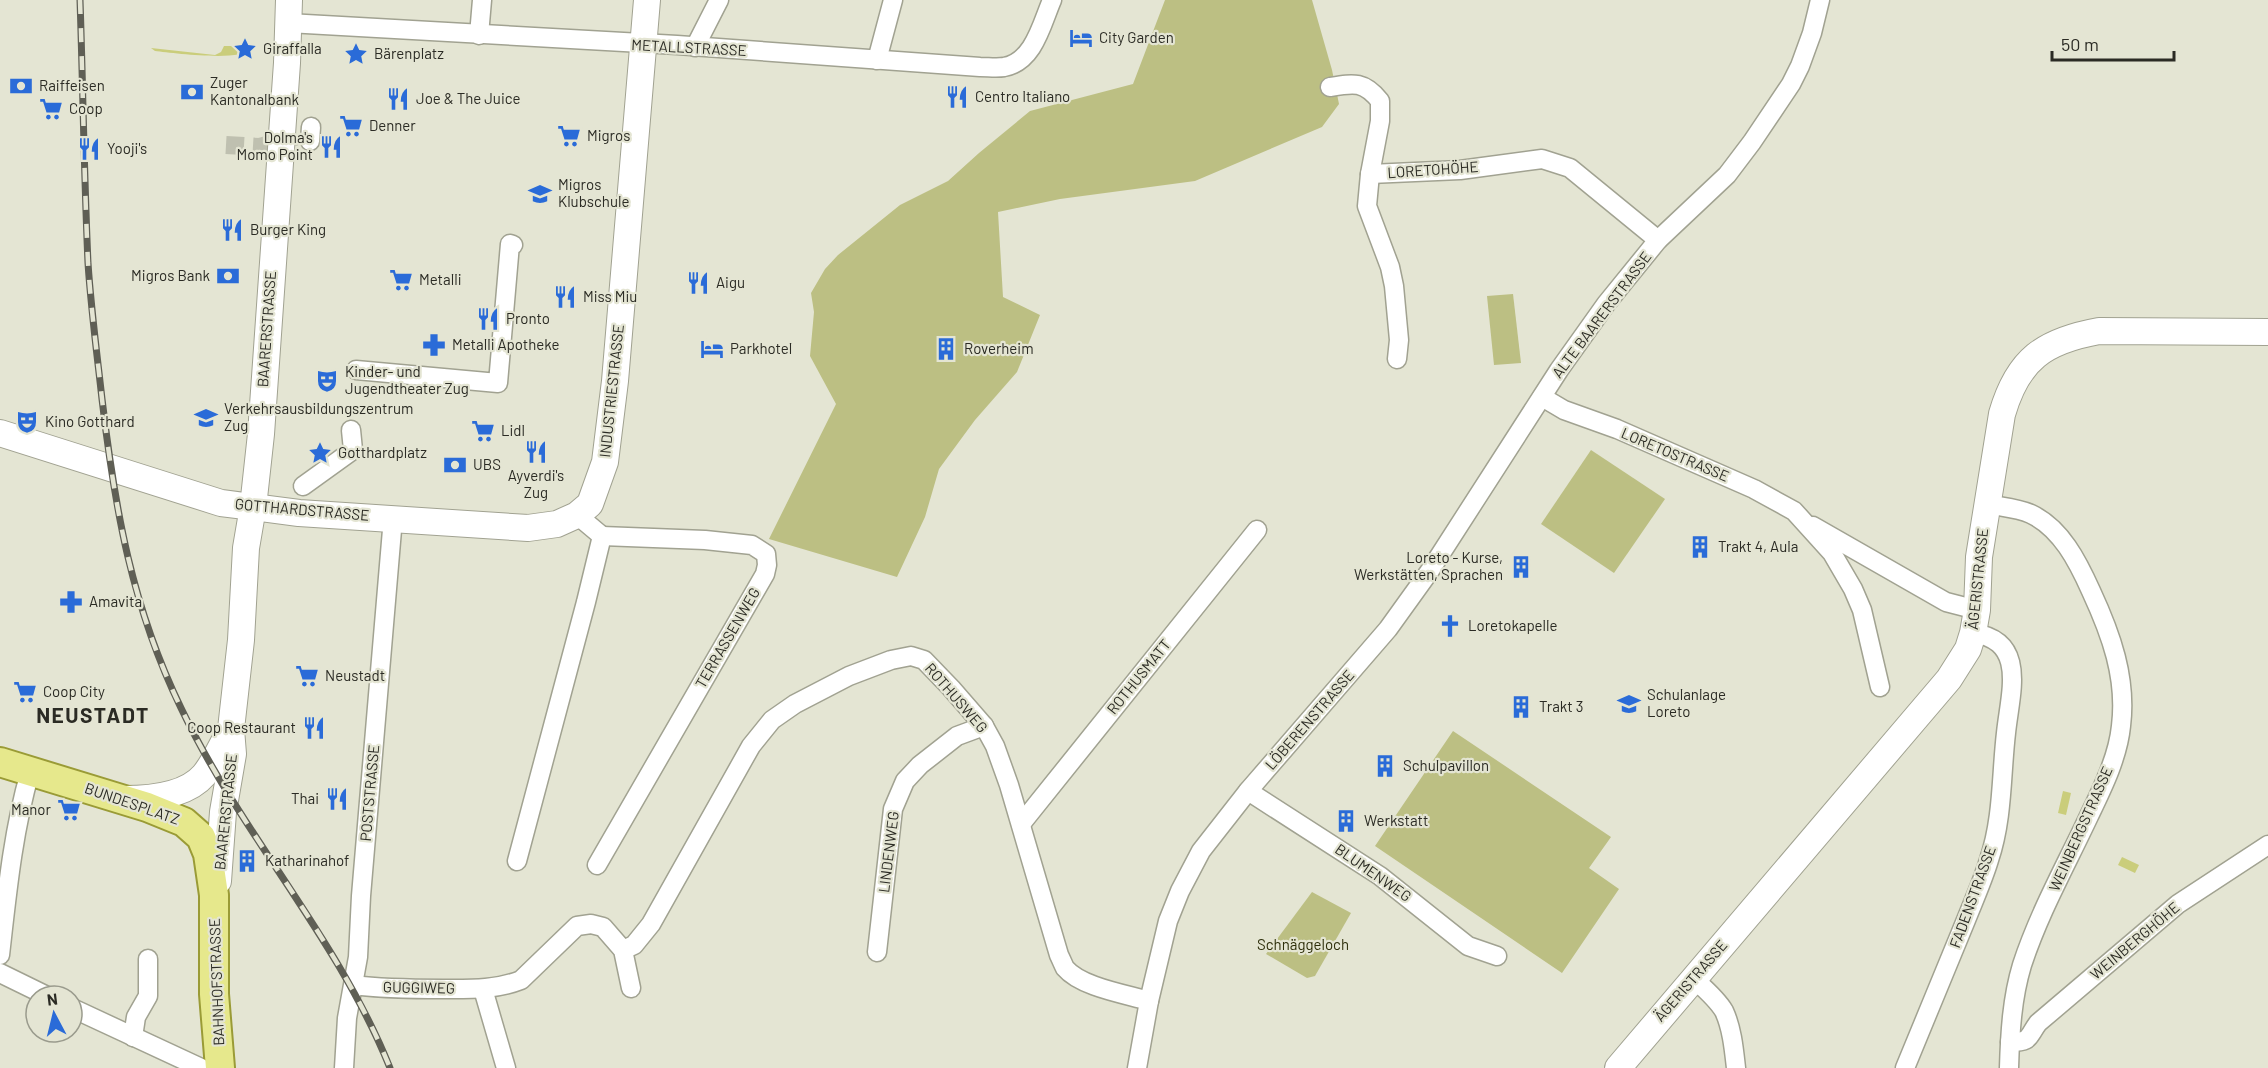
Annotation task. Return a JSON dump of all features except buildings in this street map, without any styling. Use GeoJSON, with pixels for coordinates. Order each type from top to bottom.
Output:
{"type":"FeatureCollection","features":[{"type":"Feature","properties":{"kind":"main road","name":"INDUSTRIESTRASSE"},"geometry":{"type":"LineString","coordinates":[[577,515],[590,504],[605,462],[615,381],[647,0]]}},
{"type":"Feature","properties":{"kind":"main road","name":"BAARERSTRASSE"},"geometry":{"type":"LineString","coordinates":[[214,895],[218,881],[224,812],[234,754],[231,729],[241,640],[246,548],[261,434],[287,63],[288,12]]}},
{"type":"Feature","properties":{"kind":"main road","name":"ÄGERISTRASSE"},"geometry":{"type":"LineString","coordinates":[[1618,1068],[1949,679],[1968,649],[1975,621],[1979,557],[2002,414],[2007,398],[2027,363],[2043,350],[2073,336],[2099,331],[2268,332]]}},
{"type":"Feature","properties":{"kind":"main road","name":"GOTTHARDSTRASSE"},"geometry":{"type":"LineString","coordinates":[[0,434],[210,500],[253,507],[299,513],[528,528],[557,524],[577,515]]}},
{"type":"Feature","properties":{"kind":"main road","name":"BAARERSTRASSE"},"geometry":{"type":"LineString","coordinates":[[124,799],[148,799],[194,784],[213,763],[231,729]]}},
{"type":"Feature","properties":{"kind":"main road","name":"BUNDESPLATZ"},"geometry":{"type":"LineString","coordinates":[[0,762],[124,799],[184,822],[201,837],[208,854],[214,895]]}},
{"type":"Feature","properties":{"kind":"main road","name":"BAHNHOFSTRASSE"},"geometry":{"type":"LineString","coordinates":[[214,895],[214,994],[220,1068]]}},
{"type":"Feature","properties":{"kind":"street"},"geometry":{"type":"LineString","coordinates":[[479,35],[483,0]]}},
{"type":"Feature","properties":{"kind":"street"},"geometry":{"type":"LineString","coordinates":[[695,47],[719,0]]}},
{"type":"Feature","properties":{"kind":"street"},"geometry":{"type":"LineString","coordinates":[[877,60],[893,0]]}},
{"type":"Feature","properties":{"kind":"street","name":"METALLSTRASSE"},"geometry":{"type":"LineString","coordinates":[[288,12],[479,35],[1006,67],[1022,59],[1034,44],[1052,0]]}},
{"type":"Feature","properties":{"kind":"street","name":"ALTE BAARERSTRASSE"},"geometry":{"type":"LineString","coordinates":[[1542,397],[1606,304],[1658,240],[1727,175],[1781,99],[1800,66],[1812,33],[1820,0]]}},
{"type":"Feature","properties":{"kind":"street"},"geometry":{"type":"LineString","coordinates":[[1330,87],[1351,83],[1370,88],[1380,101],[1380,121],[1370,174]]}},
{"type":"Feature","properties":{"kind":"street","name":"LORETOHÖHE"},"geometry":{"type":"LineString","coordinates":[[1397,359],[1399,340],[1394,286],[1390,267],[1377,238],[1367,206],[1370,174],[1460,170],[1542,159],[1570,168],[1634,218],[1658,240]]}},
{"type":"Feature","properties":{"kind":"street"},"geometry":{"type":"LineString","coordinates":[[356,370],[498,382],[510,244],[513,245]]}},
{"type":"Feature","properties":{"kind":"street","name":"LORETOSTRASSE"},"geometry":{"type":"LineString","coordinates":[[1542,397],[1564,410],[1617,429],[1754,489],[1794,511],[1832,554],[1853,589],[1862,610],[1880,687]]}},
{"type":"Feature","properties":{"kind":"street","name":"LÖBERENSTRASSE"},"geometry":{"type":"LineString","coordinates":[[1137,1068],[1163,940],[1180,891],[1201,851],[1248,791],[1388,629],[1430,572],[1542,397]]}},
{"type":"Feature","properties":{"kind":"street"},"geometry":{"type":"LineString","coordinates":[[303,486],[353,450],[351,430]]}},
{"type":"Feature","properties":{"kind":"street","name":"WEINBERGSTRASSE"},"geometry":{"type":"LineString","coordinates":[[1987,504],[2030,513],[2049,524],[2062,538],[2087,581],[2107,626],[2118,661],[2122,704],[2121,729],[2101,792],[2035,929],[2022,966],[2015,995],[2010,1042],[2004,1068]]}},
{"type":"Feature","properties":{"kind":"street"},"geometry":{"type":"LineString","coordinates":[[517,861],[602,536],[577,515]]}},
{"type":"Feature","properties":{"kind":"street","name":"POSTSTRASSE"},"geometry":{"type":"LineString","coordinates":[[344,1068],[343,1049],[354,985],[393,518]]}},
{"type":"Feature","properties":{"kind":"street","name":"LORETOSTRASSE"},"geometry":{"type":"LineString","coordinates":[[1804,520],[1975,621]]}},
{"type":"Feature","properties":{"kind":"street","name":"ROTHUSMATT"},"geometry":{"type":"LineString","coordinates":[[1021,824],[1257,531]]}},
{"type":"Feature","properties":{"kind":"street","name":"TERRASSENWEG"},"geometry":{"type":"LineString","coordinates":[[597,865],[765,574],[767,565],[766,554],[752,545],[705,540],[602,536]]}},
{"type":"Feature","properties":{"kind":"street","name":"FADENSTRASSE"},"geometry":{"type":"LineString","coordinates":[[1905,1068],[1990,859],[2002,801],[2004,744],[2012,676],[2010,659],[2004,646],[1988,635],[1975,621]]}},
{"type":"Feature","properties":{"kind":"street","name":"ROTHUSWEG"},"geometry":{"type":"LineString","coordinates":[[622,950],[634,945],[651,924],[751,746],[772,720],[795,704],[849,676],[891,660],[911,656],[924,660],[951,688],[984,726],[995,746],[1021,824],[1059,955],[1065,967],[1076,977],[1089,983],[1149,1001]]}},
{"type":"Feature","properties":{"kind":"street","name":"LINDENWEG"},"geometry":{"type":"LineString","coordinates":[[877,952],[893,809],[905,781],[920,765],[957,736],[984,726]]}},
{"type":"Feature","properties":{"kind":"street"},"geometry":{"type":"LineString","coordinates":[[0,955],[7,888],[22,802],[30,772]]}},
{"type":"Feature","properties":{"kind":"street","name":"BLUMENWEG"},"geometry":{"type":"LineString","coordinates":[[1248,791],[1380,876],[1468,946],[1497,956]]}},
{"type":"Feature","properties":{"kind":"street","name":"WEINBERGHÖHE"},"geometry":{"type":"LineString","coordinates":[[2010,1042],[2024,1042],[2029,1039],[2038,1023],[2141,934],[2178,904],[2268,845]]}},
{"type":"Feature","properties":{"kind":"street","name":"GUGGIWEG"},"geometry":{"type":"LineString","coordinates":[[354,985],[391,990],[483,989],[509,985],[520,980],[577,926],[591,924],[603,927],[622,950],[631,988]]}},
{"type":"Feature","properties":{"kind":"street"},"geometry":{"type":"LineString","coordinates":[[133,1037],[136,1017],[148,996],[148,959]]}},
{"type":"Feature","properties":{"kind":"street"},"geometry":{"type":"LineString","coordinates":[[0,973],[24,985]]}},
{"type":"Feature","properties":{"kind":"street"},"geometry":{"type":"LineString","coordinates":[[1694,979],[1724,1011],[1732,1040],[1736,1068]]}},
{"type":"Feature","properties":{"kind":"street"},"geometry":{"type":"LineString","coordinates":[[483,989],[506,1068]]}},
{"type":"Feature","properties":{"kind":"street"},"geometry":{"type":"LineString","coordinates":[[84,1014],[201,1068]]}},
{"type":"Feature","properties":{"kind":"green space"},"geometry":{"type":"Polygon","coordinates":[[[1165,0],[1312,0],[1339,104],[1322,127],[1195,181],[1060,199],[998,212],[1003,297],[1040,315],[1017,372],[975,420],[939,469],[925,517],[897,577],[769,539],[836,404],[810,356],[814,312],[811,293],[825,269],[838,255],[900,205],[948,181],[1030,111],[1133,84],[1165,0]]]}},
{"type":"Feature","properties":{"kind":"green space"},"geometry":{"type":"Polygon","coordinates":[[[1513,294],[1521,363],[1494,365],[1487,296],[1513,294]]]}},
{"type":"Feature","properties":{"kind":"green space"},"geometry":{"type":"Polygon","coordinates":[[[1591,450],[1665,499],[1614,573],[1541,524],[1591,450]]]}},
{"type":"Feature","properties":{"kind":"green space"},"geometry":{"type":"Polygon","coordinates":[[[1453,731],[1611,837],[1589,868],[1619,889],[1562,973],[1375,846],[1453,731]]]}},
{"type":"Feature","properties":{"kind":"green space","name":"Schnäggeloch"},"geometry":{"type":"Polygon","coordinates":[[[1312,892],[1351,913],[1315,976],[1307,978],[1266,954],[1312,892]]]}},
{"type":"Feature","properties":{"kind":"shaded area"},"geometry":{"type":"Polygon","coordinates":[[[247,39],[251,49],[234,55],[221,56],[191,55],[155,51],[151,48],[215,55],[221,52],[224,46],[239,46],[247,39]]]}},
{"type":"Feature","properties":{"kind":"shaded area"},"geometry":{"type":"Polygon","coordinates":[[[2063,791],[2071,793],[2066,815],[2058,813],[2063,791]]]}},
{"type":"Feature","properties":{"kind":"shaded area"},"geometry":{"type":"Polygon","coordinates":[[[2122,857],[2139,865],[2135,873],[2118,865],[2122,857]]]}},
{"type":"Feature","properties":{"kind":"tunnel"},"geometry":{"type":"LineString","coordinates":[[226,145],[260,147],[311,132]]}},
{"type":"Feature","properties":{"kind":"railway"},"geometry":{"type":"LineString","coordinates":[[80,0],[91,297],[113,480],[138,595],[164,670],[205,754],[344,975],[369,1020],[390,1068]]}},
{"type":"Feature","properties":{"kind":"place","name":"City Garden"},"geometry":{"type":"Point","coordinates":[1081,38]}},
{"type":"Feature","properties":{"kind":"place","name":"Giraffalla"},"geometry":{"type":"Point","coordinates":[245,49]}},
{"type":"Feature","properties":{"kind":"place","name":"Bärenplatz"},"geometry":{"type":"Point","coordinates":[356,54]}},
{"type":"Feature","properties":{"kind":"place","name":"Raiffeisen"},"geometry":{"type":"Point","coordinates":[21,86]}},
{"type":"Feature","properties":{"kind":"place","name":"Zuger Kantonalbank"},"geometry":{"type":"Point","coordinates":[192,92]}},
{"type":"Feature","properties":{"kind":"place","name":"Centro Italiano"},"geometry":{"type":"Point","coordinates":[957,97]}},
{"type":"Feature","properties":{"kind":"place","name":"Joe & The Juice"},"geometry":{"type":"Point","coordinates":[398,99]}},
{"type":"Feature","properties":{"kind":"place","name":"Coop"},"geometry":{"type":"Point","coordinates":[51,109]}},
{"type":"Feature","properties":{"kind":"place","name":"Denner"},"geometry":{"type":"Point","coordinates":[351,126]}},
{"type":"Feature","properties":{"kind":"place","name":"Migros"},"geometry":{"type":"Point","coordinates":[569,136]}},
{"type":"Feature","properties":{"kind":"place","name":"Dolma's Momo Point"},"geometry":{"type":"Point","coordinates":[331,147]}},
{"type":"Feature","properties":{"kind":"place","name":"Yooji's"},"geometry":{"type":"Point","coordinates":[89,149]}},
{"type":"Feature","properties":{"kind":"place","name":"Migros Klubschule"},"geometry":{"type":"Point","coordinates":[540,194]}},
{"type":"Feature","properties":{"kind":"place","name":"Burger King"},"geometry":{"type":"Point","coordinates":[232,230]}},
{"type":"Feature","properties":{"kind":"place","name":"Migros Bank"},"geometry":{"type":"Point","coordinates":[228,276]}},
{"type":"Feature","properties":{"kind":"place","name":"Metalli"},"geometry":{"type":"Point","coordinates":[401,280]}},
{"type":"Feature","properties":{"kind":"place","name":"Aigu"},"geometry":{"type":"Point","coordinates":[698,283]}},
{"type":"Feature","properties":{"kind":"place","name":"Miss Miu"},"geometry":{"type":"Point","coordinates":[565,297]}},
{"type":"Feature","properties":{"kind":"place","name":"Pronto"},"geometry":{"type":"Point","coordinates":[488,319]}},
{"type":"Feature","properties":{"kind":"place","name":"Metalli Apotheke"},"geometry":{"type":"Point","coordinates":[434,345]}},
{"type":"Feature","properties":{"kind":"place","name":"Parkhotel"},"geometry":{"type":"Point","coordinates":[712,349]}},
{"type":"Feature","properties":{"kind":"place","name":"Roverheim"},"geometry":{"type":"Point","coordinates":[946,349]}},
{"type":"Feature","properties":{"kind":"place","name":"Kinder- und Jugendtheater Zug"},"geometry":{"type":"Point","coordinates":[327,381]}},
{"type":"Feature","properties":{"kind":"place","name":"Verkehrsausbildungszentrum Zug"},"geometry":{"type":"Point","coordinates":[206,418]}},
{"type":"Feature","properties":{"kind":"place","name":"Kino Gotthard"},"geometry":{"type":"Point","coordinates":[27,422]}},
{"type":"Feature","properties":{"kind":"place","name":"Lidl"},"geometry":{"type":"Point","coordinates":[483,431]}},
{"type":"Feature","properties":{"kind":"place","name":"Ayverdi's Zug"},"geometry":{"type":"Point","coordinates":[536,452]}},
{"type":"Feature","properties":{"kind":"place","name":"Gotthardplatz"},"geometry":{"type":"Point","coordinates":[320,453]}},
{"type":"Feature","properties":{"kind":"place","name":"UBS"},"geometry":{"type":"Point","coordinates":[455,465]}},
{"type":"Feature","properties":{"kind":"place","name":"Trakt 4, Aula"},"geometry":{"type":"Point","coordinates":[1700,547]}},
{"type":"Feature","properties":{"kind":"place","name":"Loreto - Kurse, Werkstätten, Sprachen"},"geometry":{"type":"Point","coordinates":[1521,567]}},
{"type":"Feature","properties":{"kind":"place","name":"Amavita"},"geometry":{"type":"Point","coordinates":[71,602]}},
{"type":"Feature","properties":{"kind":"place","name":"Loretokapelle"},"geometry":{"type":"Point","coordinates":[1450,626]}},
{"type":"Feature","properties":{"kind":"place","name":"Neustadt"},"geometry":{"type":"Point","coordinates":[307,676]}},
{"type":"Feature","properties":{"kind":"place","name":"Coop City"},"geometry":{"type":"Point","coordinates":[25,692]}},
{"type":"Feature","properties":{"kind":"place","name":"Schulanlage Loreto"},"geometry":{"type":"Point","coordinates":[1629,704]}},
{"type":"Feature","properties":{"kind":"place","name":"Trakt 3"},"geometry":{"type":"Point","coordinates":[1521,707]}},
{"type":"Feature","properties":{"kind":"place","name":"Coop Restaurant"},"geometry":{"type":"Point","coordinates":[314,728]}},
{"type":"Feature","properties":{"kind":"place","name":"Schulpavillon"},"geometry":{"type":"Point","coordinates":[1385,766]}},
{"type":"Feature","properties":{"kind":"place","name":"Thai"},"geometry":{"type":"Point","coordinates":[337,799]}},
{"type":"Feature","properties":{"kind":"place","name":"Manor"},"geometry":{"type":"Point","coordinates":[69,810]}},
{"type":"Feature","properties":{"kind":"place","name":"Werkstatt"},"geometry":{"type":"Point","coordinates":[1346,821]}},
{"type":"Feature","properties":{"kind":"place","name":"Katharinahof"},"geometry":{"type":"Point","coordinates":[247,861]}},
{"type":"Feature","properties":{"kind":"district","name":"NEUSTADT"},"geometry":{"type":"Point","coordinates":[93,716]}}]}
